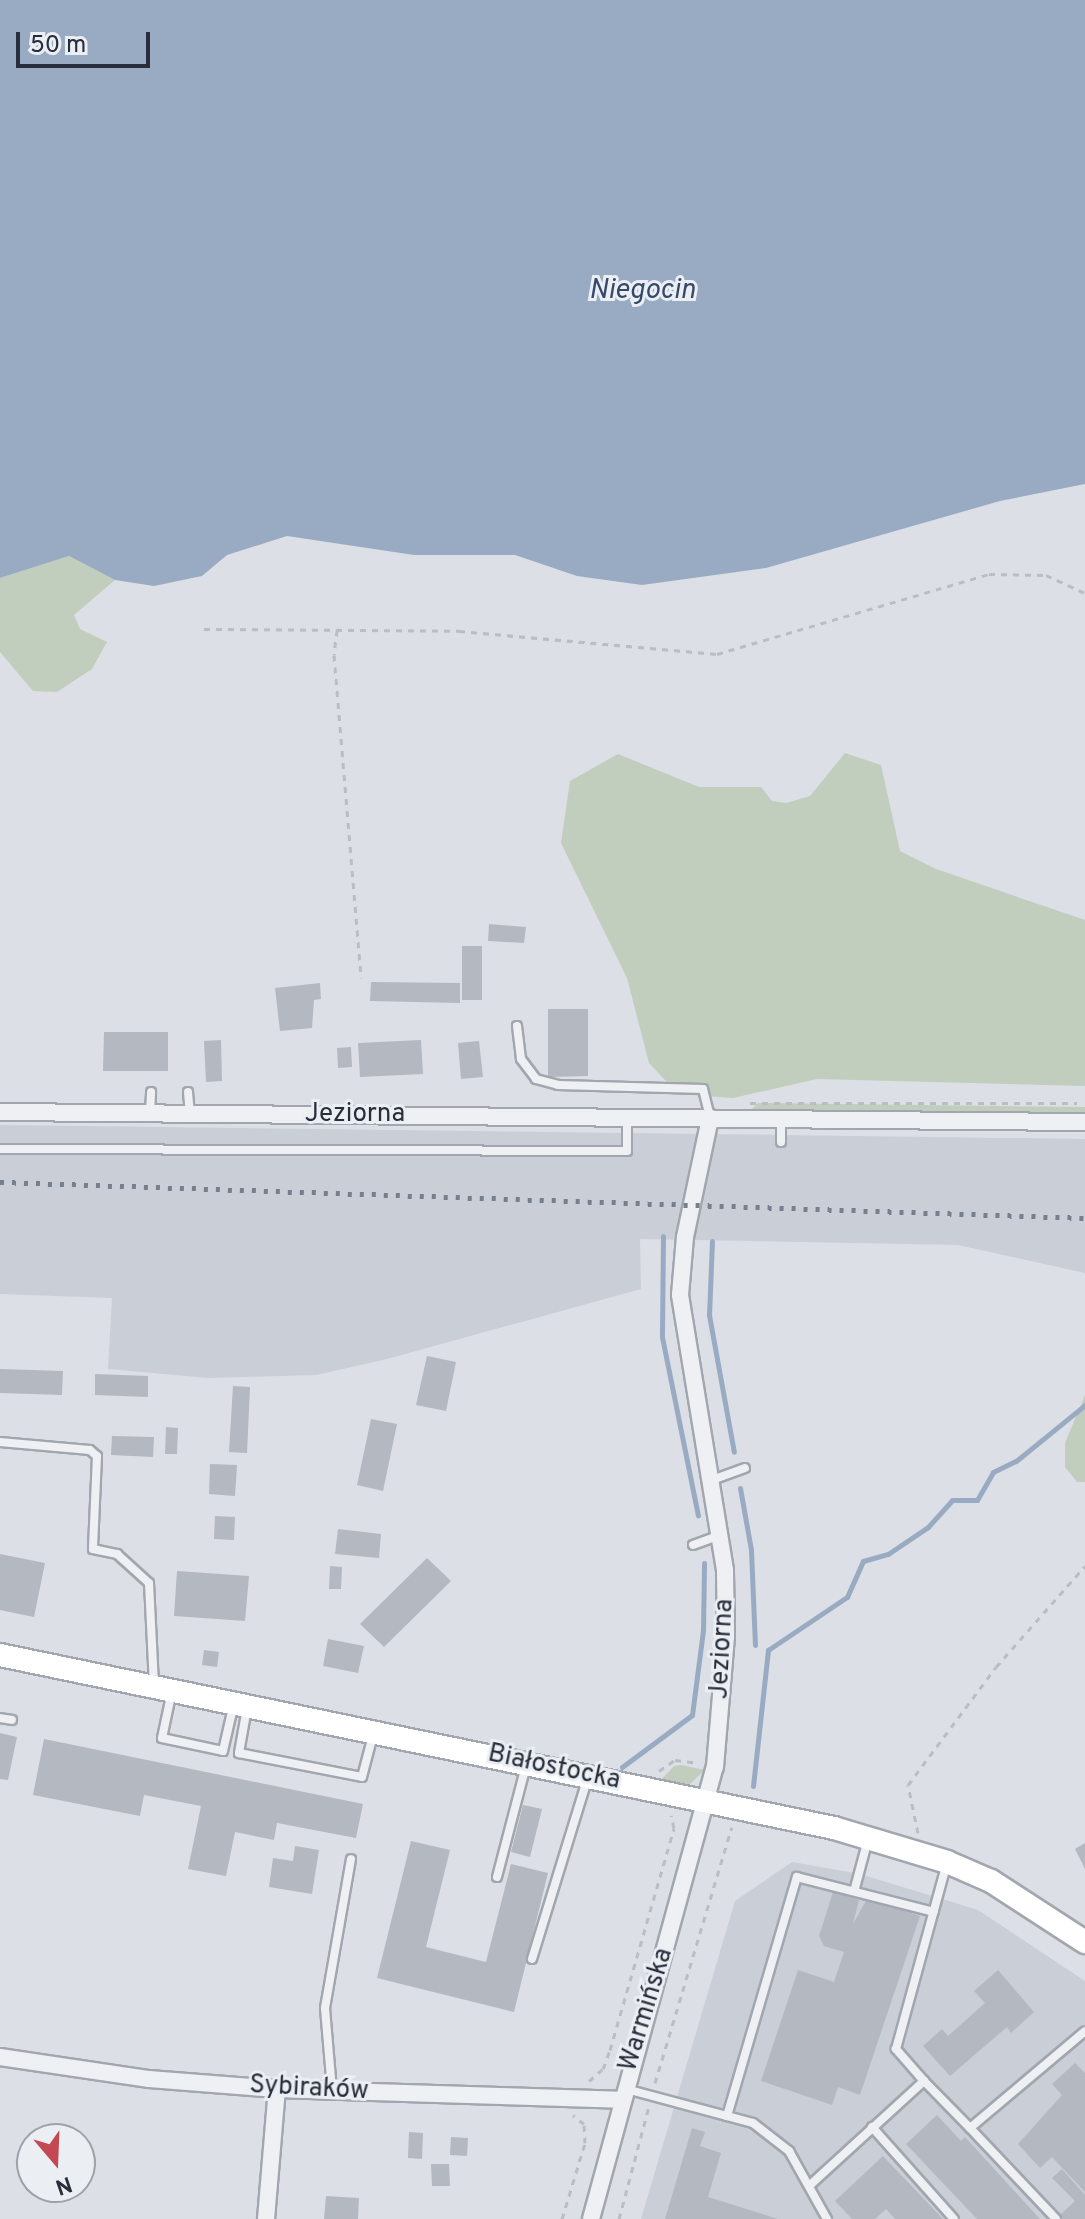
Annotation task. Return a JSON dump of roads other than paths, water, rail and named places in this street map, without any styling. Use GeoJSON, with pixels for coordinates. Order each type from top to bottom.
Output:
{"type":"FeatureCollection","features":[{"type":"Feature","properties":{"kind":"street","name":"Jeziorna"},"geometry":{"type":"LineString","coordinates":[[0,1112],[1085,1122]]}},
{"type":"Feature","properties":{"kind":"street","name":"Jeziorna"},"geometry":{"type":"LineString","coordinates":[[708,1801],[726,1636],[722,1535],[680,1295],[685,1237],[710,1118]]}},
{"type":"Feature","properties":{"kind":"street","name":"Białostocka"},"geometry":{"type":"LineString","coordinates":[[0,1655],[588,1774],[868,1838],[947,1862],[1022,1898],[1085,1942]]}},
{"type":"Feature","properties":{"kind":"street","name":"Warmińska"},"geometry":{"type":"LineString","coordinates":[[591,2219],[622,2094],[708,1801]]}},
{"type":"Feature","properties":{"kind":"street","name":"Sybiraków"},"geometry":{"type":"LineString","coordinates":[[0,2057],[149,2079],[277,2089],[622,2094]]}},
{"type":"Feature","properties":{"kind":"street"},"geometry":{"type":"LineString","coordinates":[[266,2219],[277,2089]]}},
{"type":"Feature","properties":{"kind":"lane"},"geometry":{"type":"LineString","coordinates":[[517,1026],[521,1059],[536,1079],[558,1085],[703,1089],[710,1118]]}},
{"type":"Feature","properties":{"kind":"lane"},"geometry":{"type":"LineString","coordinates":[[150,1113],[151,1092]]}},
{"type":"Feature","properties":{"kind":"lane"},"geometry":{"type":"LineString","coordinates":[[188,1092],[190,1114]]}},
{"type":"Feature","properties":{"kind":"lane"},"geometry":{"type":"LineString","coordinates":[[0,1149],[627,1151],[627,1117]]}},
{"type":"Feature","properties":{"kind":"lane"},"geometry":{"type":"LineString","coordinates":[[781,1118],[781,1142]]}},
{"type":"Feature","properties":{"kind":"lane"},"geometry":{"type":"LineString","coordinates":[[0,1442],[90,1450],[97,1456],[93,1549],[117,1554],[149,1583],[163,1688],[162,1738],[223,1751],[241,1704]]}},
{"type":"Feature","properties":{"kind":"lane"},"geometry":{"type":"LineString","coordinates":[[712,1480],[745,1468]]}},
{"type":"Feature","properties":{"kind":"lane"},"geometry":{"type":"LineString","coordinates":[[693,1545],[722,1535]]}},
{"type":"Feature","properties":{"kind":"lane"},"geometry":{"type":"LineString","coordinates":[[241,1704],[239,1753],[362,1777],[374,1731]]}},
{"type":"Feature","properties":{"kind":"lane"},"geometry":{"type":"LineString","coordinates":[[0,1718],[12,1720]]}},
{"type":"Feature","properties":{"kind":"lane"},"geometry":{"type":"LineString","coordinates":[[497,1877],[527,1762]]}},
{"type":"Feature","properties":{"kind":"lane"},"geometry":{"type":"LineString","coordinates":[[532,1959],[588,1774]]}},
{"type":"Feature","properties":{"kind":"lane"},"geometry":{"type":"LineString","coordinates":[[855,1888],[868,1838]]}},
{"type":"Feature","properties":{"kind":"lane"},"geometry":{"type":"LineString","coordinates":[[332,2091],[325,2008],[351,1859]]}},
{"type":"Feature","properties":{"kind":"lane"},"geometry":{"type":"LineString","coordinates":[[947,1862],[896,2049],[1056,2219]]}},
{"type":"Feature","properties":{"kind":"lane"},"geometry":{"type":"LineString","coordinates":[[727,2116],[797,1877],[855,1888],[934,1912]]}},
{"type":"Feature","properties":{"kind":"lane"},"geometry":{"type":"LineString","coordinates":[[970,2128],[1085,2031]]}},
{"type":"Feature","properties":{"kind":"lane"},"geometry":{"type":"LineString","coordinates":[[809,2186],[924,2081]]}},
{"type":"Feature","properties":{"kind":"lane"},"geometry":{"type":"LineString","coordinates":[[622,2094],[652,2096],[753,2123],[789,2151],[827,2219]]}},
{"type":"Feature","properties":{"kind":"lane"},"geometry":{"type":"LineString","coordinates":[[872,2127],[954,2219]]}},
{"type":"Feature","properties":{"kind":"water","name":"Niegocin"},"geometry":{"type":"Polygon","coordinates":[[[0,0],[1085,0],[1085,484],[1000,501],[766,568],[642,585],[577,576],[515,555],[414,555],[287,536],[227,555],[202,576],[154,586],[115,580],[69,556],[0,578],[0,0]]]}},
{"type":"Feature","properties":{"kind":"waterway"},"geometry":{"type":"LineString","coordinates":[[663,1236],[662,1337],[698,1515]]}},
{"type":"Feature","properties":{"kind":"waterway"},"geometry":{"type":"LineString","coordinates":[[712,1241],[709,1315],[734,1452]]}},
{"type":"Feature","properties":{"kind":"waterway"},"geometry":{"type":"LineString","coordinates":[[753,1786],[768,1650],[847,1597],[863,1561],[888,1554],[928,1527],[952,1500],[977,1500],[993,1472],[1016,1461],[1085,1405]]}},
{"type":"Feature","properties":{"kind":"waterway"},"geometry":{"type":"LineString","coordinates":[[740,1488],[751,1550],[755,1645]]}},
{"type":"Feature","properties":{"kind":"waterway"},"geometry":{"type":"LineString","coordinates":[[622,1767],[692,1715],[703,1630],[704,1563]]}},
{"type":"Feature","properties":{"kind":"railway"},"geometry":{"type":"LineString","coordinates":[[0,1182],[1085,1218]]}}]}
